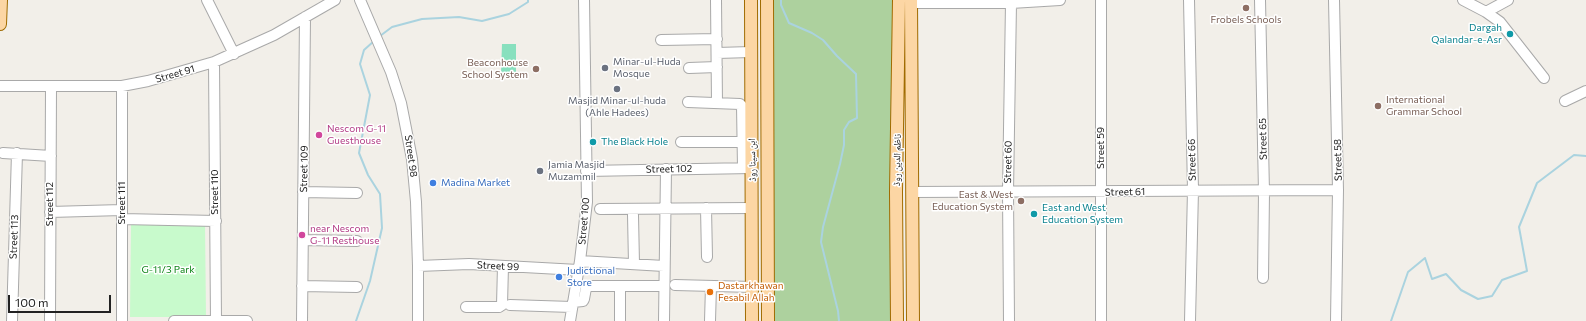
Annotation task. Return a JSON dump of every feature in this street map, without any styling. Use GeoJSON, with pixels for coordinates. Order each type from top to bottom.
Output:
{"type":"FeatureCollection","features":[{"type":"Feature","properties":{"kind":"main road"},"geometry":{"type":"LineString","coordinates":[[0,24],[1,0]]}},
{"type":"Feature","properties":{"kind":"main road","name":"ابن سینا روڈ"},"geometry":{"type":"LineString","coordinates":[[751,0],[752,52],[748,168],[752,208],[752,321]]}},
{"type":"Feature","properties":{"kind":"main road","name":"ابن سینا روڈ"},"geometry":{"type":"LineString","coordinates":[[767,0],[768,321]]}},
{"type":"Feature","properties":{"kind":"main road","name":"ناظم الدین روڈ"},"geometry":{"type":"LineString","coordinates":[[897,321],[896,192],[899,0]]}},
{"type":"Feature","properties":{"kind":"main road","name":"ناظم الدین روڈ"},"geometry":{"type":"LineString","coordinates":[[911,1],[912,321]]}},
{"type":"Feature","properties":{"kind":"main road"},"geometry":{"type":"LineString","coordinates":[[898,106],[912,106]]}},
{"type":"Feature","properties":{"kind":"street"},"geometry":{"type":"LineString","coordinates":[[207,0],[234,54]]}},
{"type":"Feature","properties":{"kind":"street","name":"Street 91"},"geometry":{"type":"LineString","coordinates":[[0,86],[122,86],[148,82],[214,62],[234,54],[274,35],[335,0]]}},
{"type":"Feature","properties":{"kind":"street","name":"Street 98"},"geometry":{"type":"LineString","coordinates":[[360,0],[391,72],[401,103],[412,159],[416,202],[418,321]]}},
{"type":"Feature","properties":{"kind":"street","name":"Street 100"},"geometry":{"type":"LineString","coordinates":[[570,321],[587,202],[584,0]]}},
{"type":"Feature","properties":{"kind":"street"},"geometry":{"type":"LineString","coordinates":[[716,0],[717,103]]}},
{"type":"Feature","properties":{"kind":"street"},"geometry":{"type":"LineString","coordinates":[[911,1],[1011,3],[1060,0]]}},
{"type":"Feature","properties":{"kind":"street","name":"Street 59"},"geometry":{"type":"LineString","coordinates":[[1101,0],[1101,321]]}},
{"type":"Feature","properties":{"kind":"street","name":"Street 66"},"geometry":{"type":"LineString","coordinates":[[1190,0],[1193,190],[1190,321]]}},
{"type":"Feature","properties":{"kind":"street","name":"Street 65"},"geometry":{"type":"LineString","coordinates":[[1260,0],[1264,192],[1263,278]]}},
{"type":"Feature","properties":{"kind":"street","name":"Street 58"},"geometry":{"type":"LineString","coordinates":[[1334,0],[1338,190],[1336,321]]}},
{"type":"Feature","properties":{"kind":"street"},"geometry":{"type":"LineString","coordinates":[[1463,0],[1486,12],[1500,22],[1544,78]]}},
{"type":"Feature","properties":{"kind":"street"},"geometry":{"type":"LineString","coordinates":[[1486,12],[1508,0]]}},
{"type":"Feature","properties":{"kind":"street","name":"Street 60"},"geometry":{"type":"LineString","coordinates":[[1009,321],[1008,192],[1011,3]]}},
{"type":"Feature","properties":{"kind":"street","name":"Street 109"},"geometry":{"type":"LineString","coordinates":[[302,321],[305,17]]}},
{"type":"Feature","properties":{"kind":"street"},"geometry":{"type":"LineString","coordinates":[[661,40],[717,39]]}},
{"type":"Feature","properties":{"kind":"street"},"geometry":{"type":"LineString","coordinates":[[717,53],[752,52]]}},
{"type":"Feature","properties":{"kind":"street","name":"Street 110"},"geometry":{"type":"LineString","coordinates":[[214,62],[216,321]]}},
{"type":"Feature","properties":{"kind":"street"},"geometry":{"type":"LineString","coordinates":[[689,68],[717,67]]}},
{"type":"Feature","properties":{"kind":"street","name":"Street 111"},"geometry":{"type":"LineString","coordinates":[[122,86],[122,321]]}},
{"type":"Feature","properties":{"kind":"street","name":"Street 112"},"geometry":{"type":"LineString","coordinates":[[50,321],[51,87]]}},
{"type":"Feature","properties":{"kind":"street"},"geometry":{"type":"LineString","coordinates":[[1565,101],[1586,91]]}},
{"type":"Feature","properties":{"kind":"street"},"geometry":{"type":"LineString","coordinates":[[688,102],[740,104],[742,106],[743,142],[748,168]]}},
{"type":"Feature","properties":{"kind":"street"},"geometry":{"type":"LineString","coordinates":[[681,142],[743,142]]}},
{"type":"Feature","properties":{"kind":"street"},"geometry":{"type":"LineString","coordinates":[[3,153],[51,156]]}},
{"type":"Feature","properties":{"kind":"street","name":"Street 113"},"geometry":{"type":"LineString","coordinates":[[12,321],[17,153]]}},
{"type":"Feature","properties":{"kind":"street","name":"Street 102"},"geometry":{"type":"LineString","coordinates":[[586,170],[748,168]]}},
{"type":"Feature","properties":{"kind":"street"},"geometry":{"type":"LineString","coordinates":[[664,321],[666,169]]}},
{"type":"Feature","properties":{"kind":"street","name":"Street 61"},"geometry":{"type":"LineString","coordinates":[[912,192],[1101,192],[1193,190],[1264,192],[1338,190]]}},
{"type":"Feature","properties":{"kind":"street"},"geometry":{"type":"LineString","coordinates":[[303,192],[357,193]]}},
{"type":"Feature","properties":{"kind":"street"},"geometry":{"type":"LineString","coordinates":[[706,208],[707,257]]}},
{"type":"Feature","properties":{"kind":"street"},"geometry":{"type":"LineString","coordinates":[[600,209],[752,208]]}},
{"type":"Feature","properties":{"kind":"street"},"geometry":{"type":"LineString","coordinates":[[50,212],[216,221]]}},
{"type":"Feature","properties":{"kind":"street"},"geometry":{"type":"LineString","coordinates":[[633,215],[634,264]]}},
{"type":"Feature","properties":{"kind":"street"},"geometry":{"type":"LineString","coordinates":[[303,240],[357,241]]}},
{"type":"Feature","properties":{"kind":"street","name":"Street 99"},"geometry":{"type":"LineString","coordinates":[[418,266],[469,264],[503,266],[634,264],[664,266]]}},
{"type":"Feature","properties":{"kind":"street"},"geometry":{"type":"LineString","coordinates":[[466,307],[499,307],[502,305],[503,266]]}},
{"type":"Feature","properties":{"kind":"street"},"geometry":{"type":"LineString","coordinates":[[675,285],[753,287]]}},
{"type":"Feature","properties":{"kind":"street"},"geometry":{"type":"LineString","coordinates":[[302,286],[357,287]]}},
{"type":"Feature","properties":{"kind":"street"},"geometry":{"type":"LineString","coordinates":[[510,305],[572,305],[583,301],[588,286],[664,286]]}},
{"type":"Feature","properties":{"kind":"street"},"geometry":{"type":"LineString","coordinates":[[620,286],[620,321]]}},
{"type":"Feature","properties":{"kind":"street"},"geometry":{"type":"LineString","coordinates":[[710,321],[711,286]]}},
{"type":"Feature","properties":{"kind":"street"},"geometry":{"type":"LineString","coordinates":[[174,321],[247,321]]}},
{"type":"Feature","properties":{"kind":"green space"},"geometry":{"type":"Polygon","coordinates":[[[773,0],[892,0],[892,321],[774,321],[773,0]]]}},
{"type":"Feature","properties":{"kind":"green space"},"geometry":{"type":"Polygon","coordinates":[[[502,44],[516,44],[516,73],[501,73],[502,44]]]}},
{"type":"Feature","properties":{"kind":"green space","name":"G-11/3 Park"},"geometry":{"type":"Polygon","coordinates":[[[131,223],[205,224],[206,317],[130,317],[131,223]]]}},
{"type":"Feature","properties":{"kind":"waterway"},"geometry":{"type":"LineString","coordinates":[[380,36],[392,27],[422,19],[459,17],[482,21],[509,14],[528,2],[528,0]]}},
{"type":"Feature","properties":{"kind":"waterway"},"geometry":{"type":"LineString","coordinates":[[781,0],[781,5],[789,23],[812,33],[823,40],[856,74],[857,118],[849,122],[844,130],[844,145],[823,227],[821,242],[838,311],[839,321]]}},
{"type":"Feature","properties":{"kind":"waterway"},"geometry":{"type":"LineString","coordinates":[[356,321],[370,281],[382,228],[380,194],[368,175],[359,153],[370,95],[360,64],[364,50],[374,41]]}},
{"type":"Feature","properties":{"kind":"waterway"},"geometry":{"type":"LineString","coordinates":[[1391,321],[1408,272],[1425,258],[1432,279],[1446,274],[1461,290],[1478,299],[1492,296],[1502,280],[1527,271],[1519,227],[1537,183],[1574,155],[1586,156]]}},
{"type":"Feature","properties":{"kind":"place","name":"Frobels Schools"},"geometry":{"type":"Point","coordinates":[1246,8]}},
{"type":"Feature","properties":{"kind":"place","name":"Dargah Qalandar-e-Asr"},"geometry":{"type":"Point","coordinates":[1510,34]}},
{"type":"Feature","properties":{"kind":"place","name":"Minar-ul-Huda Mosque"},"geometry":{"type":"Point","coordinates":[605,68]}},
{"type":"Feature","properties":{"kind":"place","name":"Beaconhouse School System"},"geometry":{"type":"Point","coordinates":[536,69]}},
{"type":"Feature","properties":{"kind":"place","name":"Masjid Minar-ul-huda (Ahle Hadees)"},"geometry":{"type":"Point","coordinates":[617,89]}},
{"type":"Feature","properties":{"kind":"place","name":"International Grammar School"},"geometry":{"type":"Point","coordinates":[1378,106]}},
{"type":"Feature","properties":{"kind":"place","name":"Nescom G-11 Guesthouse"},"geometry":{"type":"Point","coordinates":[319,135]}},
{"type":"Feature","properties":{"kind":"place","name":"The Black Hole"},"geometry":{"type":"Point","coordinates":[593,142]}},
{"type":"Feature","properties":{"kind":"place","name":"Jamia Masjid Muzammil"},"geometry":{"type":"Point","coordinates":[540,171]}},
{"type":"Feature","properties":{"kind":"place","name":"Madina Market"},"geometry":{"type":"Point","coordinates":[433,183]}},
{"type":"Feature","properties":{"kind":"place","name":"East & West Education System"},"geometry":{"type":"Point","coordinates":[1021,201]}},
{"type":"Feature","properties":{"kind":"place","name":"East and West Education System"},"geometry":{"type":"Point","coordinates":[1034,214]}},
{"type":"Feature","properties":{"kind":"place","name":"near Nescom G-11 Resthouse"},"geometry":{"type":"Point","coordinates":[302,235]}},
{"type":"Feature","properties":{"kind":"place","name":"Judictional Store"},"geometry":{"type":"Point","coordinates":[559,277]}},
{"type":"Feature","properties":{"kind":"place","name":"Dastarkhawan Fesabil Allah"},"geometry":{"type":"Point","coordinates":[710,292]}}]}
